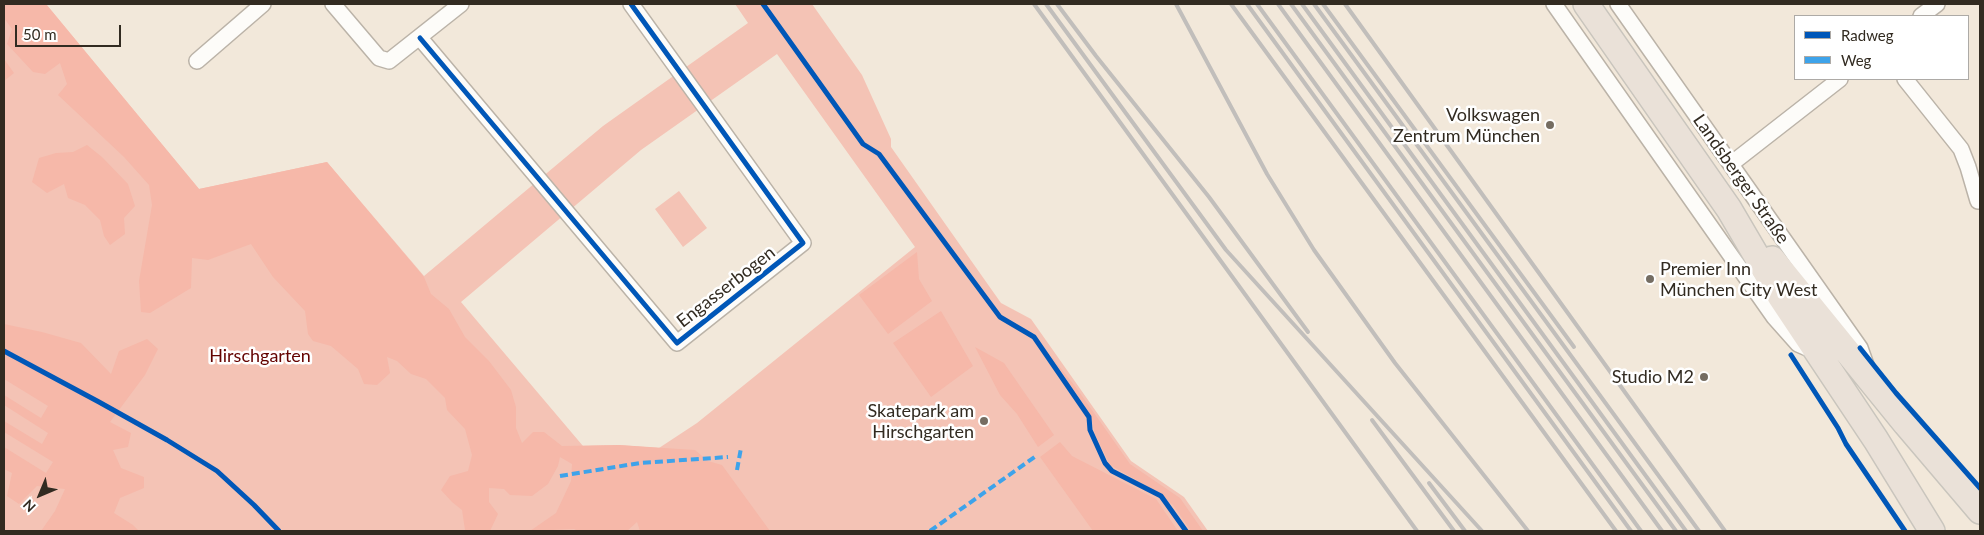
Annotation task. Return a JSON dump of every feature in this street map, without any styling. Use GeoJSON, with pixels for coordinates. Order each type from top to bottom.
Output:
{"type":"FeatureCollection","features":[{"type":"Feature","properties":{"kind":"main road","name":"Landsberger Straße"},"geometry":{"type":"LineString","coordinates":[[1586,4],[1700,189],[1729,209],[1800,291],[1873,383],[1980,511]]}},
{"type":"Feature","properties":{"kind":"main road","name":"Landsberger Straße"},"geometry":{"type":"LineString","coordinates":[[1729,209],[1780,296],[1820,353],[1932,531]]}},
{"type":"Feature","properties":{"kind":"street"},"geometry":{"type":"LineString","coordinates":[[197,61],[263,4]]}},
{"type":"Feature","properties":{"kind":"street"},"geometry":{"type":"LineString","coordinates":[[333,4],[379,58],[389,61],[461,4]]}},
{"type":"Feature","properties":{"kind":"street","name":"Engasserbogen"},"geometry":{"type":"LineString","coordinates":[[420,38],[677,343],[803,243],[631,4]]}},
{"type":"Feature","properties":{"kind":"street","name":"Landsberger Straße"},"geometry":{"type":"LineString","coordinates":[[1554,4],[1700,189],[1774,317],[1798,344],[1820,353]]}},
{"type":"Feature","properties":{"kind":"street","name":"Landsberger Straße"},"geometry":{"type":"LineString","coordinates":[[1618,4],[1860,348],[1873,383]]}},
{"type":"Feature","properties":{"kind":"street"},"geometry":{"type":"LineString","coordinates":[[1922,15],[1938,4]]}},
{"type":"Feature","properties":{"kind":"street"},"geometry":{"type":"LineString","coordinates":[[1731,164],[1839,80]]}},
{"type":"Feature","properties":{"kind":"street"},"geometry":{"type":"LineString","coordinates":[[1906,80],[1961,149],[1978,201]]}},
{"type":"Feature","properties":{"kind":"green space","name":"Hirschgarten"},"geometry":{"type":"Polygon","coordinates":[[[4,4],[46,4],[199,189],[327,162],[424,276],[603,126],[748,23],[735,4],[812,4],[862,75],[891,139],[891,147],[1001,303],[1031,319],[1131,461],[1184,497],[1208,531],[4,531],[4,4]],[[777,54],[641,150],[461,302],[583,446],[619,445],[659,448],[697,423],[915,247],[777,54]]]}},
{"type":"Feature","properties":{"kind":"green space"},"geometry":{"type":"Polygon","coordinates":[[[679,191],[707,228],[683,247],[655,209],[679,191]]]}},
{"type":"Feature","properties":{"kind":"shaded area"},"geometry":{"type":"Polygon","coordinates":[[[4,4],[46,4],[199,189],[327,162],[424,277],[431,294],[449,309],[465,337],[489,361],[511,390],[516,407],[516,428],[522,443],[533,432],[544,432],[562,446],[619,445],[695,450],[708,461],[722,465],[770,531],[640,531],[637,522],[627,531],[578,531],[574,529],[530,531],[556,513],[571,481],[572,464],[560,457],[558,466],[548,484],[532,496],[510,495],[504,489],[489,488],[489,502],[498,514],[490,531],[465,530],[462,510],[441,490],[450,476],[468,471],[472,455],[465,429],[447,410],[445,398],[426,379],[411,374],[397,361],[387,357],[390,373],[377,385],[364,384],[358,369],[331,346],[313,341],[308,334],[305,311],[273,277],[251,244],[208,260],[192,258],[191,288],[150,313],[141,312],[139,281],[152,205],[149,185],[124,157],[58,95],[67,84],[60,63],[45,74],[33,72],[7,44],[12,29],[4,18],[4,4]]]}},
{"type":"Feature","properties":{"kind":"shaded area"},"geometry":{"type":"Polygon","coordinates":[[[4,59],[14,73],[4,81],[4,59]]]}},
{"type":"Feature","properties":{"kind":"shaded area"},"geometry":{"type":"Polygon","coordinates":[[[87,145],[102,157],[128,184],[135,206],[124,218],[125,234],[110,245],[104,236],[100,220],[85,205],[68,198],[64,184],[47,193],[32,182],[39,158],[56,153],[73,152],[87,145]]]}},
{"type":"Feature","properties":{"kind":"shaded area"},"geometry":{"type":"Polygon","coordinates":[[[917,252],[919,279],[932,301],[888,334],[859,295],[917,252]]]}},
{"type":"Feature","properties":{"kind":"shaded area"},"geometry":{"type":"Polygon","coordinates":[[[941,311],[973,366],[931,397],[893,343],[941,311]]]}},
{"type":"Feature","properties":{"kind":"shaded area"},"geometry":{"type":"Polygon","coordinates":[[[4,324],[81,343],[111,374],[119,351],[147,339],[158,349],[145,375],[110,422],[131,433],[128,447],[113,450],[121,468],[144,477],[144,488],[120,498],[114,513],[139,531],[41,531],[55,511],[65,489],[37,486],[19,504],[7,496],[12,473],[4,469],[4,447],[46,473],[53,462],[4,432],[4,421],[42,444],[48,433],[4,405],[4,395],[41,418],[48,406],[4,379],[4,324]]]}},
{"type":"Feature","properties":{"kind":"shaded area"},"geometry":{"type":"Polygon","coordinates":[[[975,347],[1004,363],[1054,435],[1038,447],[1017,414],[1000,395],[975,347]]]}},
{"type":"Feature","properties":{"kind":"shaded area"},"geometry":{"type":"Polygon","coordinates":[[[1050,355],[1075,386],[1130,464],[1180,498],[1203,531],[1191,531],[1173,505],[1147,486],[1110,465],[1095,434],[1090,414],[1050,355]]]}},
{"type":"Feature","properties":{"kind":"shaded area"},"geometry":{"type":"Polygon","coordinates":[[[1060,442],[1072,456],[1156,499],[1178,531],[1093,531],[1040,457],[1060,442]]]}},
{"type":"Feature","properties":{"kind":"railway"},"geometry":{"type":"LineString","coordinates":[[1034,4],[1417,531]]}},
{"type":"Feature","properties":{"kind":"railway"},"geometry":{"type":"LineString","coordinates":[[1046,4],[1226,250],[1482,531]]}},
{"type":"Feature","properties":{"kind":"railway"},"geometry":{"type":"LineString","coordinates":[[1057,4],[1096,56],[1209,197],[1308,332]]}},
{"type":"Feature","properties":{"kind":"railway"},"geometry":{"type":"LineString","coordinates":[[1176,4],[1267,174],[1314,250],[1395,363],[1528,531]]}},
{"type":"Feature","properties":{"kind":"railway"},"geometry":{"type":"LineString","coordinates":[[1231,4],[1616,531]]}},
{"type":"Feature","properties":{"kind":"railway"},"geometry":{"type":"LineString","coordinates":[[1247,4],[1631,531]]}},
{"type":"Feature","properties":{"kind":"railway"},"geometry":{"type":"LineString","coordinates":[[1257,4],[1641,531]]}},
{"type":"Feature","properties":{"kind":"railway"},"geometry":{"type":"LineString","coordinates":[[1278,4],[1662,531]]}},
{"type":"Feature","properties":{"kind":"railway"},"geometry":{"type":"LineString","coordinates":[[1291,4],[1676,531]]}},
{"type":"Feature","properties":{"kind":"railway"},"geometry":{"type":"LineString","coordinates":[[1302,4],[1686,531]]}},
{"type":"Feature","properties":{"kind":"railway"},"geometry":{"type":"LineString","coordinates":[[1314,4],[1699,531]]}},
{"type":"Feature","properties":{"kind":"railway"},"geometry":{"type":"LineString","coordinates":[[1323,4],[1574,347]]}},
{"type":"Feature","properties":{"kind":"railway"},"geometry":{"type":"LineString","coordinates":[[1345,4],[1725,531]]}},
{"type":"Feature","properties":{"kind":"railway"},"geometry":{"type":"LineString","coordinates":[[1372,420],[1454,531]]}},
{"type":"Feature","properties":{"kind":"railway"},"geometry":{"type":"LineString","coordinates":[[1429,483],[1465,531]]}},
{"type":"Feature","properties":{"kind":"marked path"},"geometry":{"type":"LineString","coordinates":[[737,470],[741,448]]}},
{"type":"Feature","properties":{"kind":"marked path"},"geometry":{"type":"LineString","coordinates":[[930,531],[1036,456]]}},
{"type":"Feature","properties":{"kind":"marked path"},"geometry":{"type":"LineString","coordinates":[[560,476],[640,463],[728,457]]}},
{"type":"Feature","properties":{"kind":"cycle path"},"geometry":{"type":"LineString","coordinates":[[420,38],[677,343],[803,243],[631,4]]}},
{"type":"Feature","properties":{"kind":"cycle path"},"geometry":{"type":"LineString","coordinates":[[763,4],[863,144],[879,154],[1000,317],[1034,337],[1089,417],[1090,430],[1105,463],[1112,471],[1161,496],[1186,531]]}},
{"type":"Feature","properties":{"kind":"cycle path"},"geometry":{"type":"LineString","coordinates":[[1860,348],[1896,393],[1980,488]]}},
{"type":"Feature","properties":{"kind":"cycle path"},"geometry":{"type":"LineString","coordinates":[[4,351],[167,440],[217,471],[279,531]]}},
{"type":"Feature","properties":{"kind":"cycle path"},"geometry":{"type":"LineString","coordinates":[[1791,355],[1838,428],[1846,444],[1905,531]]}},
{"type":"Feature","properties":{"kind":"place","name":"Volkswagen Zentrum München"},"geometry":{"type":"Point","coordinates":[1550,125]}},
{"type":"Feature","properties":{"kind":"place","name":"Premier Inn München City West"},"geometry":{"type":"Point","coordinates":[1650,279]}},
{"type":"Feature","properties":{"kind":"place","name":"Studio M2"},"geometry":{"type":"Point","coordinates":[1704,377]}},
{"type":"Feature","properties":{"kind":"place","name":"Skatepark am Hirschgarten"},"geometry":{"type":"Point","coordinates":[984,421]}}]}
